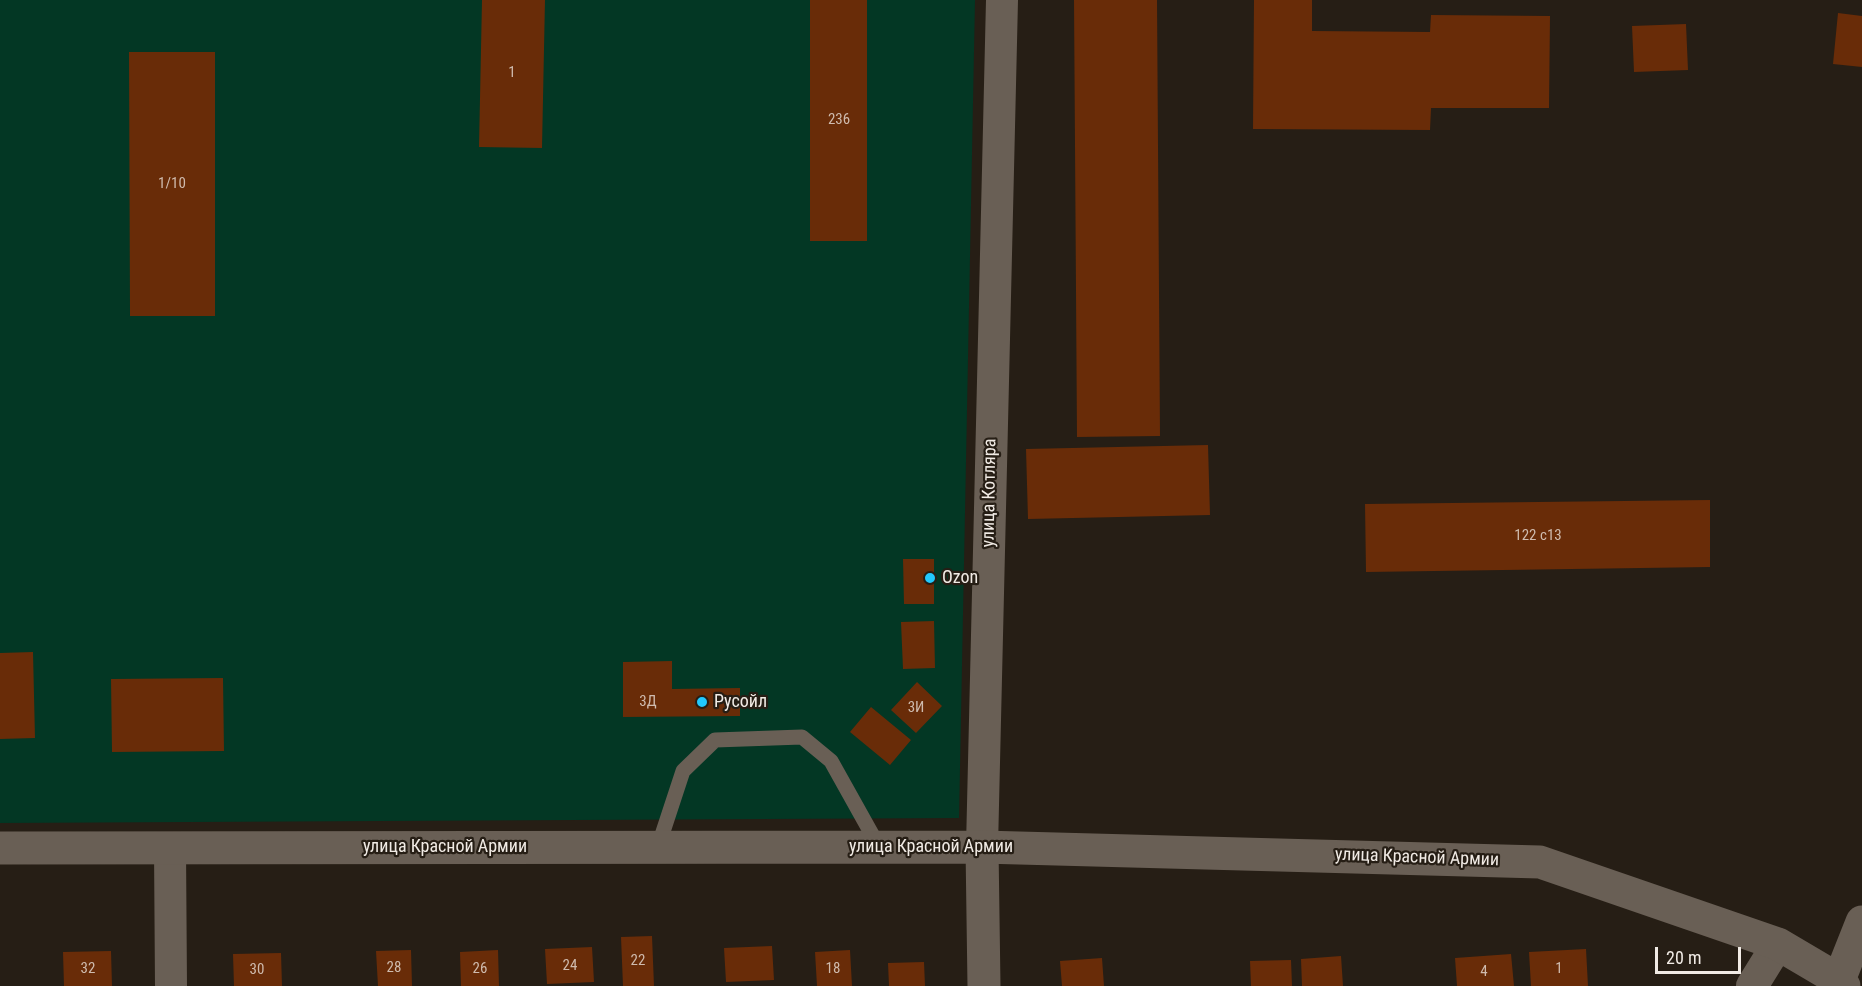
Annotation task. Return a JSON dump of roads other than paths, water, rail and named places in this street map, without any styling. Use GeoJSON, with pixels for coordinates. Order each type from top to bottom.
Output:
{"type":"FeatureCollection","features":[{"type":"Feature","properties":{"kind":"street","name":"улица Котляра"},"geometry":{"type":"LineString","coordinates":[[984,986],[982,847],[1002,0]]}},
{"type":"Feature","properties":{"kind":"street","name":"улица Красной Армии"},"geometry":{"type":"LineString","coordinates":[[0,848],[982,847],[1540,862],[1778,944],[1841,983]]}},
{"type":"Feature","properties":{"kind":"street"},"geometry":{"type":"LineString","coordinates":[[170,848],[171,986]]}},
{"type":"Feature","properties":{"kind":"street"},"geometry":{"type":"LineString","coordinates":[[1841,983],[1862,922]]}},
{"type":"Feature","properties":{"kind":"street"},"geometry":{"type":"LineString","coordinates":[[1752,986],[1778,944]]}},
{"type":"Feature","properties":{"kind":"lane"},"geometry":{"type":"LineString","coordinates":[[658,847],[683,771],[715,740],[802,737],[831,761],[879,847]]}},
{"type":"Feature","properties":{"kind":"place","name":"Ozon"},"geometry":{"type":"Point","coordinates":[930,578]}},
{"type":"Feature","properties":{"kind":"place","name":"Русойл"},"geometry":{"type":"Point","coordinates":[702,702]}}]}
